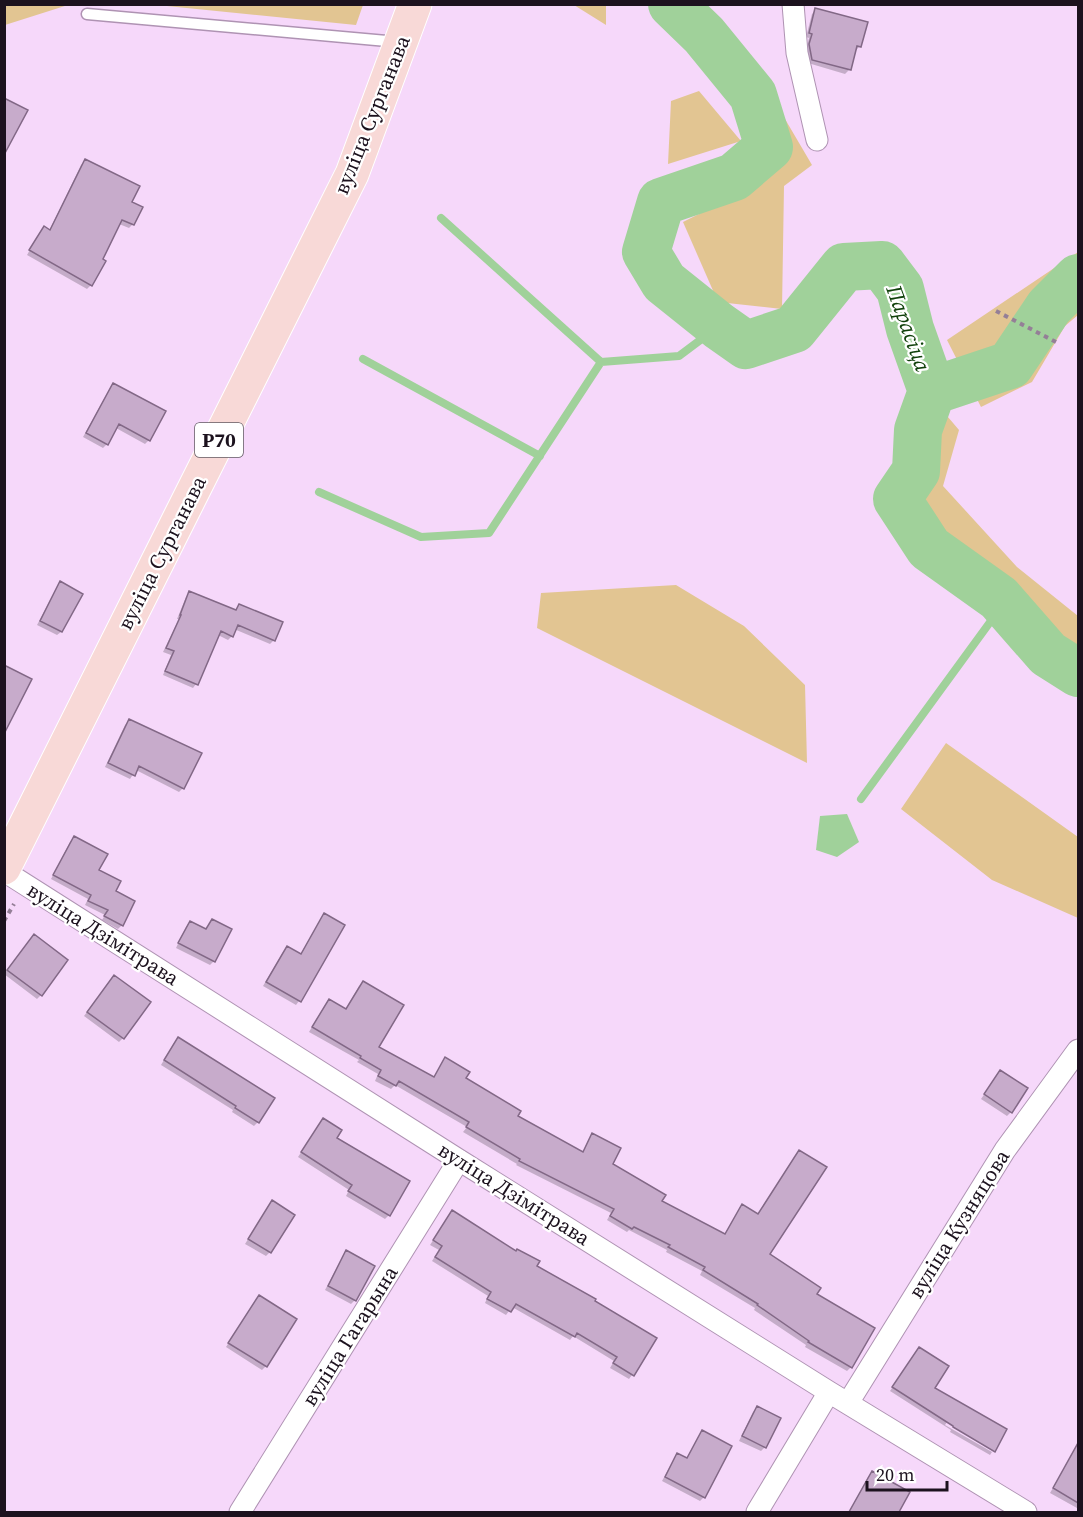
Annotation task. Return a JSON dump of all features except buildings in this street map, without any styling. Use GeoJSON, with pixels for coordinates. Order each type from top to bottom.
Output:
{"type":"FeatureCollection","features":[{"type":"Feature","properties":{"kind":"main road","name":"вуліца Сурганава"},"geometry":{"type":"LineString","coordinates":[[4,869],[352,174],[415,4]]}},
{"type":"Feature","properties":{"kind":"street"},"geometry":{"type":"LineString","coordinates":[[793,4],[797,53],[817,140]]}},
{"type":"Feature","properties":{"kind":"street","name":"вуліца Дзімітрава"},"geometry":{"type":"LineString","coordinates":[[4,869],[459,1160],[829,1392],[1026,1512]]}},
{"type":"Feature","properties":{"kind":"street","name":"вуліца Кузняцова"},"geometry":{"type":"LineString","coordinates":[[848,1403],[1005,1150],[1078,1050]]}},
{"type":"Feature","properties":{"kind":"street","name":"вуліца Гагарына"},"geometry":{"type":"LineString","coordinates":[[240,1512],[459,1160]]}},
{"type":"Feature","properties":{"kind":"street"},"geometry":{"type":"LineString","coordinates":[[757,1512],[829,1392]]}},
{"type":"Feature","properties":{"kind":"lane"},"geometry":{"type":"LineString","coordinates":[[87,14],[401,43]]}},
{"type":"Feature","properties":{"kind":"path"},"geometry":{"type":"LineString","coordinates":[[996,311],[1056,342]]}},
{"type":"Feature","properties":{"kind":"shaded area"},"geometry":{"type":"Polygon","coordinates":[[[5,4],[68,4],[68,5],[5,25],[5,4]]]}},
{"type":"Feature","properties":{"kind":"shaded area"},"geometry":{"type":"Polygon","coordinates":[[[363,4],[356,25],[157,5],[363,4]]]}},
{"type":"Feature","properties":{"kind":"shaded area"},"geometry":{"type":"Polygon","coordinates":[[[574,5],[606,5],[606,25],[574,5]]]}},
{"type":"Feature","properties":{"kind":"shaded area"},"geometry":{"type":"Polygon","coordinates":[[[699,91],[741,141],[668,164],[671,101],[699,91]]]}},
{"type":"Feature","properties":{"kind":"shaded area"},"geometry":{"type":"Polygon","coordinates":[[[785,119],[812,165],[784,186],[782,309],[718,302],[683,222],[733,197],[777,162],[785,119]]]}},
{"type":"Feature","properties":{"kind":"shaded area"},"geometry":{"type":"Polygon","coordinates":[[[1078,252],[1078,315],[1065,326],[1032,382],[981,407],[947,340],[1078,252]]]}},
{"type":"Feature","properties":{"kind":"shaded area"},"geometry":{"type":"Polygon","coordinates":[[[942,410],[959,430],[943,486],[1017,567],[1078,616],[1078,656],[1000,582],[932,537],[907,499],[930,464],[942,410]]]}},
{"type":"Feature","properties":{"kind":"shaded area"},"geometry":{"type":"Polygon","coordinates":[[[676,585],[744,626],[805,685],[807,763],[537,628],[541,593],[676,585]]]}},
{"type":"Feature","properties":{"kind":"shaded area"},"geometry":{"type":"Polygon","coordinates":[[[946,743],[1078,837],[1078,918],[992,880],[901,809],[946,743]]]}},
{"type":"Feature","properties":{"kind":"shaded area"},"geometry":{"type":"Polygon","coordinates":[[[847,814],[859,842],[837,857],[816,850],[820,816],[847,814]]]}},
{"type":"Feature","properties":{"kind":"waterway","name":"Парасіца"},"geometry":{"type":"LineString","coordinates":[[672,4],[704,35],[753,95],[769,147],[734,177],[661,202],[646,252],[664,282],[746,345],[794,329],[844,267],[882,265],[900,289],[910,329],[932,391],[918,430],[916,471],[897,499],[929,548],[999,598],[1048,654],[1078,673]]}},
{"type":"Feature","properties":{"kind":"waterway"},"geometry":{"type":"LineString","coordinates":[[441,218],[601,362]]}},
{"type":"Feature","properties":{"kind":"waterway"},"geometry":{"type":"LineString","coordinates":[[932,391],[1010,365],[1049,307],[1078,278]]}},
{"type":"Feature","properties":{"kind":"waterway"},"geometry":{"type":"LineString","coordinates":[[319,492],[421,537],[489,533],[601,362],[679,356],[719,326]]}},
{"type":"Feature","properties":{"kind":"waterway"},"geometry":{"type":"LineString","coordinates":[[363,359],[540,456]]}},
{"type":"Feature","properties":{"kind":"waterway"},"geometry":{"type":"LineString","coordinates":[[861,799],[1004,603]]}}]}
